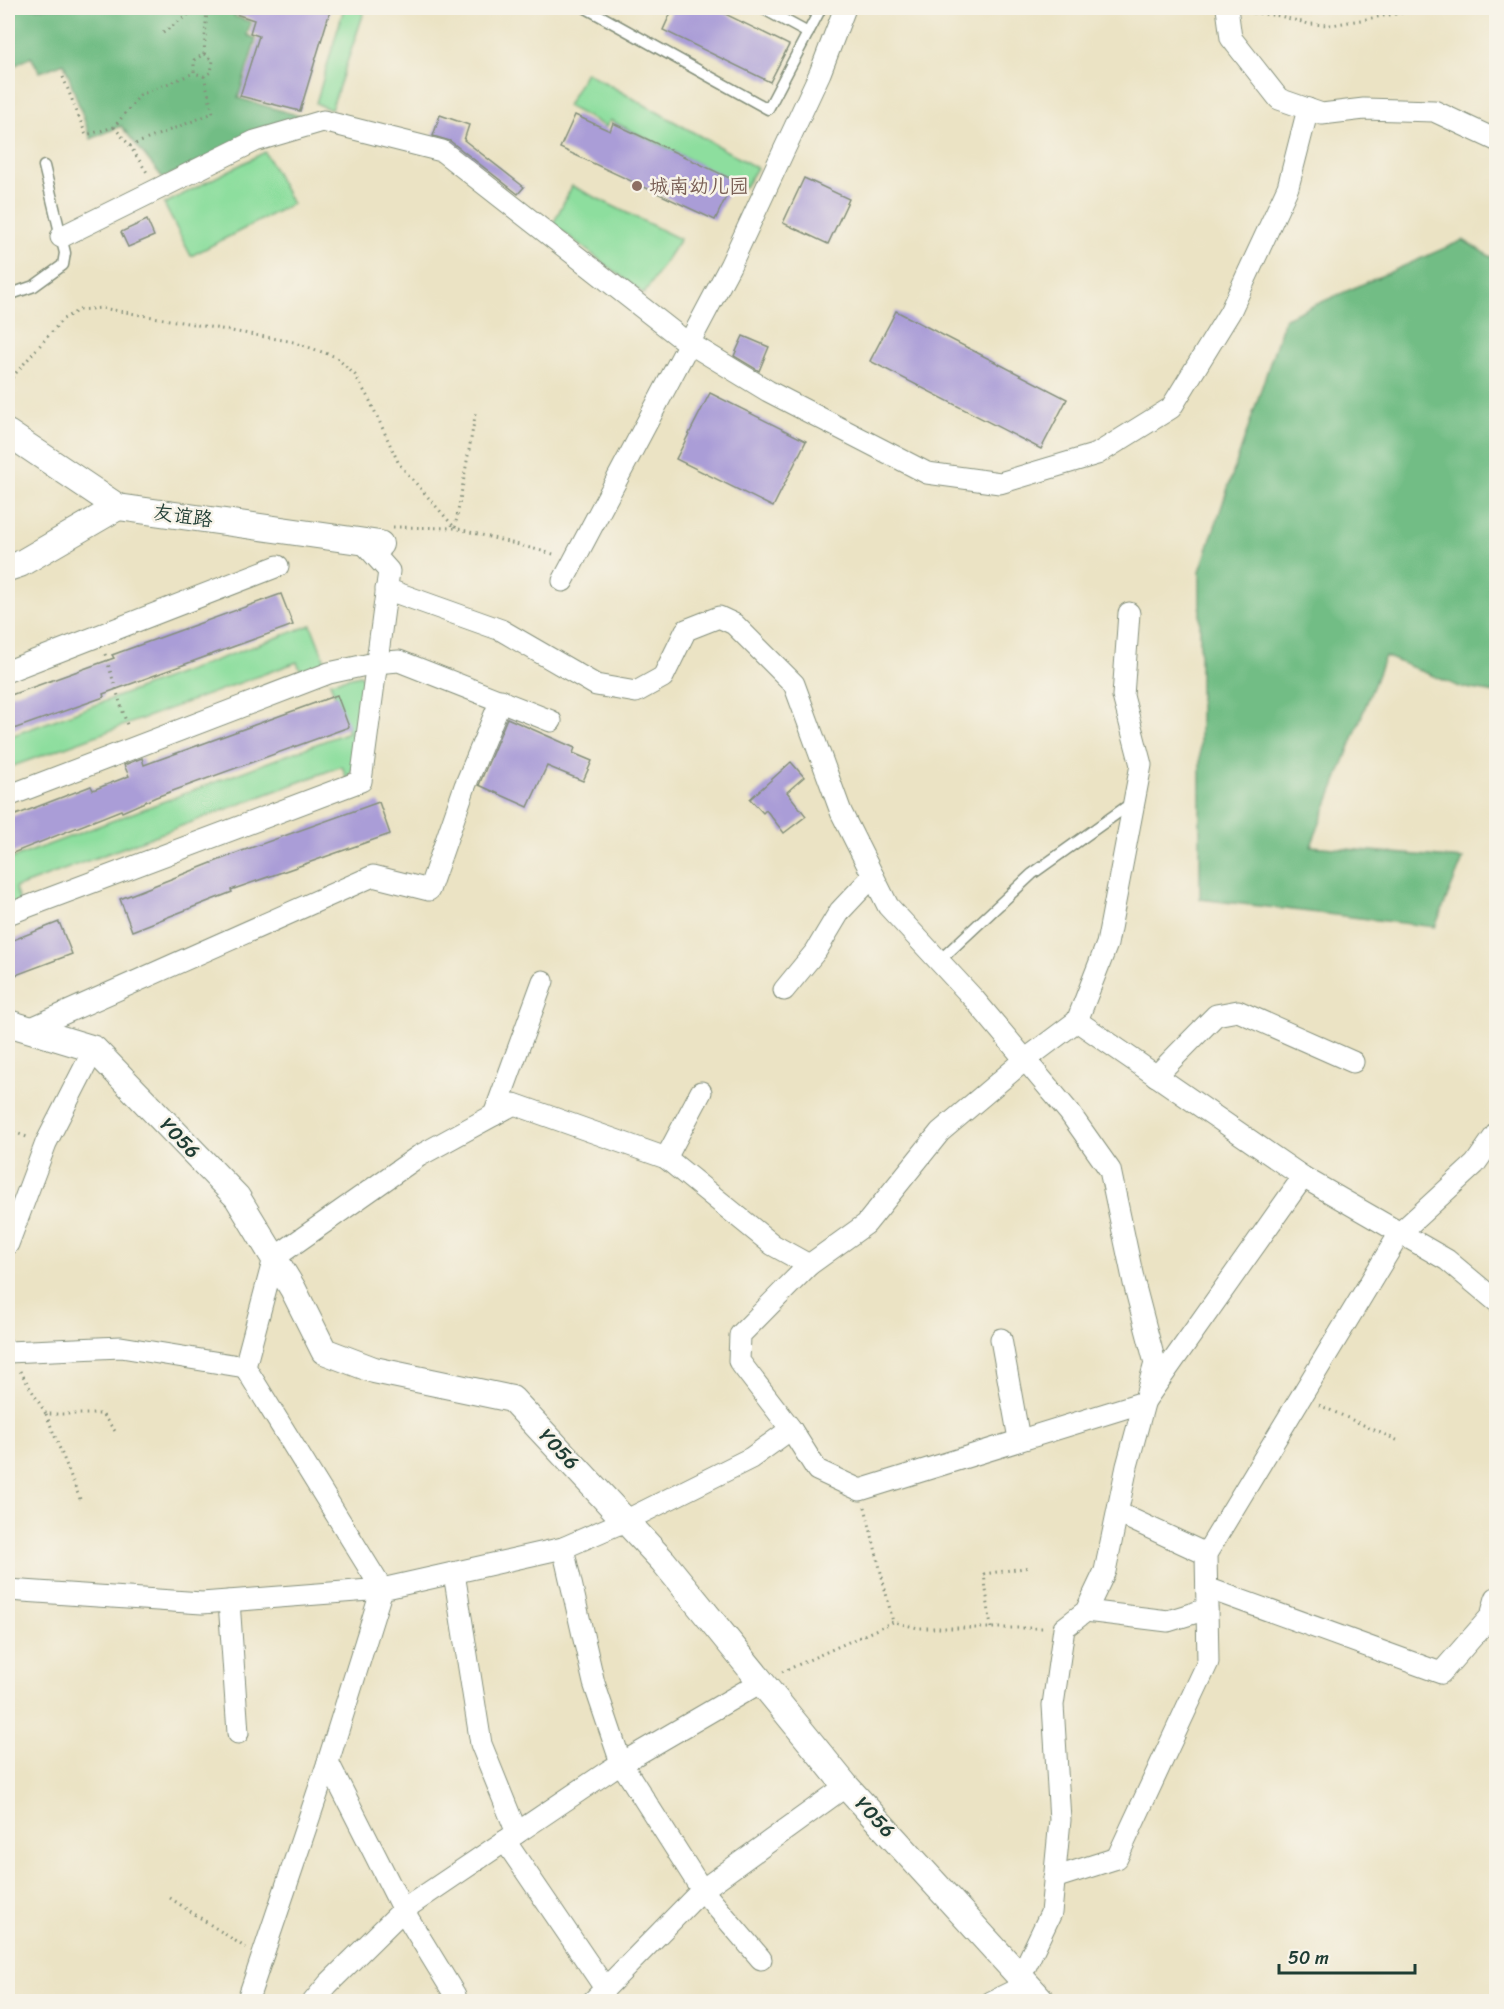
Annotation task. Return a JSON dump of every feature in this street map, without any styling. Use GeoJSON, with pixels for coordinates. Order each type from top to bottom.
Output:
{"type":"FeatureCollection","features":[{"type":"Feature","properties":{"kind":"street"},"geometry":{"type":"LineString","coordinates":[[563,581],[730,266],[820,73],[845,8]]}},
{"type":"Feature","properties":{"kind":"street"},"geometry":{"type":"LineString","coordinates":[[1228,10],[1231,38],[1279,99],[1322,114],[1364,109],[1434,111],[1497,140]]}},
{"type":"Feature","properties":{"kind":"street"},"geometry":{"type":"LineString","coordinates":[[61,237],[255,141],[323,121],[442,151],[681,338],[768,391],[927,473],[1000,483],[1097,454],[1170,408],[1224,322],[1288,187],[1308,109]]}},
{"type":"Feature","properties":{"kind":"street","name":"友谊路"},"geometry":{"type":"LineString","coordinates":[[8,434],[118,507],[377,537]]}},
{"type":"Feature","properties":{"kind":"street"},"geometry":{"type":"LineString","coordinates":[[8,568],[20,564],[118,507]]}},
{"type":"Feature","properties":{"kind":"street"},"geometry":{"type":"LineString","coordinates":[[8,914],[361,782],[389,571],[377,537]]}},
{"type":"Feature","properties":{"kind":"street"},"geometry":{"type":"LineString","coordinates":[[8,671],[278,566]]}},
{"type":"Feature","properties":{"kind":"street"},"geometry":{"type":"LineString","coordinates":[[386,589],[501,630],[596,685],[636,692],[663,677],[686,630],[719,617],[734,624],[794,684],[841,812],[888,906],[974,999],[1069,1112],[1110,1170],[1134,1283],[1155,1363],[1127,1466],[1105,1571],[1086,1611],[1064,1628],[1053,1704],[1060,1820],[1051,1913],[1031,1987],[991,2001]]}},
{"type":"Feature","properties":{"kind":"street"},"geometry":{"type":"LineString","coordinates":[[1129,613],[1123,696],[1141,765],[1107,944],[1077,1021],[1025,1060],[940,1132],[866,1224],[809,1265],[740,1335],[739,1361],[791,1429],[817,1470],[861,1490],[1144,1402],[1303,1177]]}},
{"type":"Feature","properties":{"kind":"street"},"geometry":{"type":"LineString","coordinates":[[8,796],[329,673],[375,663],[399,661],[551,721]]}},
{"type":"Feature","properties":{"kind":"street"},"geometry":{"type":"LineString","coordinates":[[18,1026],[373,876],[429,890],[465,786],[501,700]]}},
{"type":"Feature","properties":{"kind":"street"},"geometry":{"type":"LineString","coordinates":[[784,990],[816,951],[840,911],[873,876]]}},
{"type":"Feature","properties":{"kind":"street"},"geometry":{"type":"LineString","coordinates":[[494,1115],[543,981]]}},
{"type":"Feature","properties":{"kind":"street"},"geometry":{"type":"LineString","coordinates":[[1156,1076],[1215,1015],[1238,1011],[1353,1062]]}},
{"type":"Feature","properties":{"kind":"street"},"geometry":{"type":"LineString","coordinates":[[1077,1021],[1303,1177],[1447,1260],[1497,1301]]}},
{"type":"Feature","properties":{"kind":"street","name":"Y056"},"geometry":{"type":"LineString","coordinates":[[18,1026],[94,1049],[237,1197],[292,1289],[324,1351],[374,1370],[512,1399],[663,1561],[846,1786],[1031,1987]]}},
{"type":"Feature","properties":{"kind":"street"},"geometry":{"type":"LineString","coordinates":[[8,1244],[46,1143],[94,1049]]}},
{"type":"Feature","properties":{"kind":"street"},"geometry":{"type":"LineString","coordinates":[[666,1158],[701,1092]]}},
{"type":"Feature","properties":{"kind":"street"},"geometry":{"type":"LineString","coordinates":[[247,2001],[328,1762],[382,1589],[244,1367],[274,1258],[419,1156],[514,1104],[666,1158],[773,1245],[809,1265]]}},
{"type":"Feature","properties":{"kind":"street"},"geometry":{"type":"LineString","coordinates":[[1054,1878],[1117,1858],[1208,1662],[1206,1554],[1400,1233],[1475,1164],[1497,1134]]}},
{"type":"Feature","properties":{"kind":"street"},"geometry":{"type":"LineString","coordinates":[[1001,1339],[1019,1439]]}},
{"type":"Feature","properties":{"kind":"street"},"geometry":{"type":"LineString","coordinates":[[8,1352],[121,1347],[244,1367]]}},
{"type":"Feature","properties":{"kind":"street"},"geometry":{"type":"LineString","coordinates":[[8,1590],[202,1603],[382,1589],[563,1548],[625,1521],[751,1458],[791,1429]]}},
{"type":"Feature","properties":{"kind":"street"},"geometry":{"type":"LineString","coordinates":[[1118,1513],[1206,1554]]}},
{"type":"Feature","properties":{"kind":"street"},"geometry":{"type":"LineString","coordinates":[[563,1548],[594,1683],[621,1763],[702,1890],[761,1959]]}},
{"type":"Feature","properties":{"kind":"street"},"geometry":{"type":"LineString","coordinates":[[454,1573],[481,1744],[511,1837],[598,1995],[702,1890],[846,1786]]}},
{"type":"Feature","properties":{"kind":"street"},"geometry":{"type":"LineString","coordinates":[[1207,1588],[1441,1673],[1491,1616],[1497,1598]]}},
{"type":"Feature","properties":{"kind":"street"},"geometry":{"type":"LineString","coordinates":[[229,1600],[238,1733]]}},
{"type":"Feature","properties":{"kind":"street"},"geometry":{"type":"LineString","coordinates":[[1086,1611],[1168,1621],[1207,1609]]}},
{"type":"Feature","properties":{"kind":"street"},"geometry":{"type":"LineString","coordinates":[[313,2001],[403,1910],[621,1763],[761,1682]]}},
{"type":"Feature","properties":{"kind":"street"},"geometry":{"type":"LineString","coordinates":[[328,1762],[403,1910],[455,1995]]}},
{"type":"Feature","properties":{"kind":"lane"},"geometry":{"type":"LineString","coordinates":[[586,8],[768,109],[821,8]]}},
{"type":"Feature","properties":{"kind":"lane"},"geometry":{"type":"LineString","coordinates":[[762,8],[808,33]]}},
{"type":"Feature","properties":{"kind":"lane"},"geometry":{"type":"LineString","coordinates":[[8,295],[34,286],[63,265],[65,253],[44,166]]}},
{"type":"Feature","properties":{"kind":"lane"},"geometry":{"type":"LineString","coordinates":[[939,961],[1032,874],[1134,802]]}},
{"type":"Feature","properties":{"kind":"path"},"geometry":{"type":"LineString","coordinates":[[163,33],[197,8]]}},
{"type":"Feature","properties":{"kind":"path"},"geometry":{"type":"LineString","coordinates":[[204,54],[207,8]]}},
{"type":"Feature","properties":{"kind":"path"},"geometry":{"type":"LineString","coordinates":[[1228,10],[1273,15],[1309,24],[1332,25],[1419,8]]}},
{"type":"Feature","properties":{"kind":"path"},"geometry":{"type":"LineString","coordinates":[[194,73],[194,60],[204,54]]}},
{"type":"Feature","properties":{"kind":"path"},"geometry":{"type":"LineString","coordinates":[[63,77],[86,135],[114,127],[140,95],[194,73],[204,76],[211,72],[213,61],[204,54]]}},
{"type":"Feature","properties":{"kind":"path"},"geometry":{"type":"LineString","coordinates":[[130,146],[213,113],[204,76]]}},
{"type":"Feature","properties":{"kind":"path"},"geometry":{"type":"LineString","coordinates":[[114,127],[130,146],[158,190]]}},
{"type":"Feature","properties":{"kind":"path"},"geometry":{"type":"LineString","coordinates":[[8,382],[63,320],[79,310],[102,308],[294,342],[336,357],[355,375],[370,401],[399,464],[455,528]]}},
{"type":"Feature","properties":{"kind":"path"},"geometry":{"type":"LineString","coordinates":[[455,528],[476,411]]}},
{"type":"Feature","properties":{"kind":"path"},"geometry":{"type":"LineString","coordinates":[[377,537],[455,528],[574,560]]}},
{"type":"Feature","properties":{"kind":"path"},"geometry":{"type":"LineString","coordinates":[[100,636],[134,747]]}},
{"type":"Feature","properties":{"kind":"path"},"geometry":{"type":"LineString","coordinates":[[8,1352],[46,1414],[80,1499]]}},
{"type":"Feature","properties":{"kind":"path"},"geometry":{"type":"LineString","coordinates":[[1301,1397],[1401,1442]]}},
{"type":"Feature","properties":{"kind":"path"},"geometry":{"type":"LineString","coordinates":[[46,1414],[102,1414],[115,1431]]}},
{"type":"Feature","properties":{"kind":"path"},"geometry":{"type":"LineString","coordinates":[[861,1490],[893,1622]]}},
{"type":"Feature","properties":{"kind":"path"},"geometry":{"type":"LineString","coordinates":[[991,1628],[984,1574],[1030,1567]]}},
{"type":"Feature","properties":{"kind":"path"},"geometry":{"type":"LineString","coordinates":[[761,1682],[893,1622],[918,1628],[1064,1628]]}},
{"type":"Feature","properties":{"kind":"path"},"geometry":{"type":"LineString","coordinates":[[170,1898],[261,1959]]}},
{"type":"Feature","properties":{"kind":"green space"},"geometry":{"type":"Polygon","coordinates":[[[8,8],[236,8],[234,16],[251,22],[247,35],[256,39],[238,98],[300,116],[163,178],[121,126],[91,139],[64,63],[40,72],[31,57],[8,69],[8,8]]]}},
{"type":"Feature","properties":{"kind":"green space"},"geometry":{"type":"Polygon","coordinates":[[[344,8],[364,12],[331,110],[316,103],[344,8]]]}},
{"type":"Feature","properties":{"kind":"green space"},"geometry":{"type":"Polygon","coordinates":[[[586,72],[757,168],[745,187],[610,120],[606,127],[567,106],[586,72]]]}},
{"type":"Feature","properties":{"kind":"green space"},"geometry":{"type":"Polygon","coordinates":[[[265,152],[292,204],[191,256],[164,204],[265,152]]]}},
{"type":"Feature","properties":{"kind":"green space"},"geometry":{"type":"Polygon","coordinates":[[[572,186],[680,239],[644,294],[553,224],[572,186]]]}},
{"type":"Feature","properties":{"kind":"green space"},"geometry":{"type":"Polygon","coordinates":[[[1463,240],[1496,260],[1496,693],[1460,687],[1385,656],[1311,846],[1463,859],[1435,927],[1200,899],[1200,571],[1285,318],[1463,240]]]}},
{"type":"Feature","properties":{"kind":"green space"},"geometry":{"type":"Polygon","coordinates":[[[311,625],[327,666],[302,674],[297,662],[8,768],[8,737],[311,625]]]}},
{"type":"Feature","properties":{"kind":"green space"},"geometry":{"type":"Polygon","coordinates":[[[360,675],[366,681],[355,765],[347,780],[342,766],[15,888],[20,904],[8,909],[8,860],[348,732],[330,682],[360,675]]]}},
{"type":"Feature","properties":{"kind":"building"},"geometry":{"type":"Polygon","coordinates":[[[224,8],[331,8],[300,111],[240,96],[259,36],[250,33],[254,20],[223,10],[224,8]]]}},
{"type":"Feature","properties":{"kind":"building"},"geometry":{"type":"Polygon","coordinates":[[[673,8],[713,8],[789,45],[770,82],[663,30],[673,8]]]}},
{"type":"Feature","properties":{"kind":"building"},"geometry":{"type":"Polygon","coordinates":[[[440,115],[469,125],[464,140],[524,187],[518,194],[450,141],[433,136],[440,115]]]}},
{"type":"Feature","properties":{"kind":"building"},"geometry":{"type":"Polygon","coordinates":[[[575,115],[610,131],[613,123],[734,180],[715,220],[560,148],[575,115]]]}},
{"type":"Feature","properties":{"kind":"building"},"geometry":{"type":"Polygon","coordinates":[[[804,178],[849,199],[828,244],[783,223],[804,178]]]}},
{"type":"Feature","properties":{"kind":"building"},"geometry":{"type":"Polygon","coordinates":[[[147,220],[154,236],[128,247],[121,232],[147,220]]]}},
{"type":"Feature","properties":{"kind":"building"},"geometry":{"type":"Polygon","coordinates":[[[896,311],[1067,399],[1041,449],[870,361],[896,311]]]}},
{"type":"Feature","properties":{"kind":"building"},"geometry":{"type":"Polygon","coordinates":[[[743,336],[769,347],[759,371],[734,356],[743,336]]]}},
{"type":"Feature","properties":{"kind":"building"},"geometry":{"type":"Polygon","coordinates":[[[710,393],[806,441],[773,507],[676,459],[710,393]]]}},
{"type":"Feature","properties":{"kind":"building"},"geometry":{"type":"Polygon","coordinates":[[[281,594],[293,625],[8,731],[8,696],[114,658],[112,655],[281,594]]]}},
{"type":"Feature","properties":{"kind":"building"},"geometry":{"type":"Polygon","coordinates":[[[337,695],[349,727],[156,797],[122,812],[121,810],[8,855],[8,818],[91,786],[93,790],[129,776],[124,765],[142,758],[144,765],[337,695]]]}},
{"type":"Feature","properties":{"kind":"building"},"geometry":{"type":"Polygon","coordinates":[[[507,718],[575,748],[573,753],[592,761],[583,781],[547,766],[528,807],[479,785],[507,718]]]}},
{"type":"Feature","properties":{"kind":"building"},"geometry":{"type":"Polygon","coordinates":[[[791,762],[804,777],[787,792],[806,816],[784,833],[766,810],[763,813],[750,799],[791,762]]]}},
{"type":"Feature","properties":{"kind":"building"},"geometry":{"type":"Polygon","coordinates":[[[379,802],[390,834],[231,890],[232,892],[132,931],[120,899],[242,851],[379,802]]]}},
{"type":"Feature","properties":{"kind":"building"},"geometry":{"type":"Polygon","coordinates":[[[59,922],[72,954],[8,978],[8,942],[59,922]]]}},
{"type":"Feature","properties":{"kind":"place","name":"城南幼儿园"},"geometry":{"type":"Point","coordinates":[637,186]}}]}
